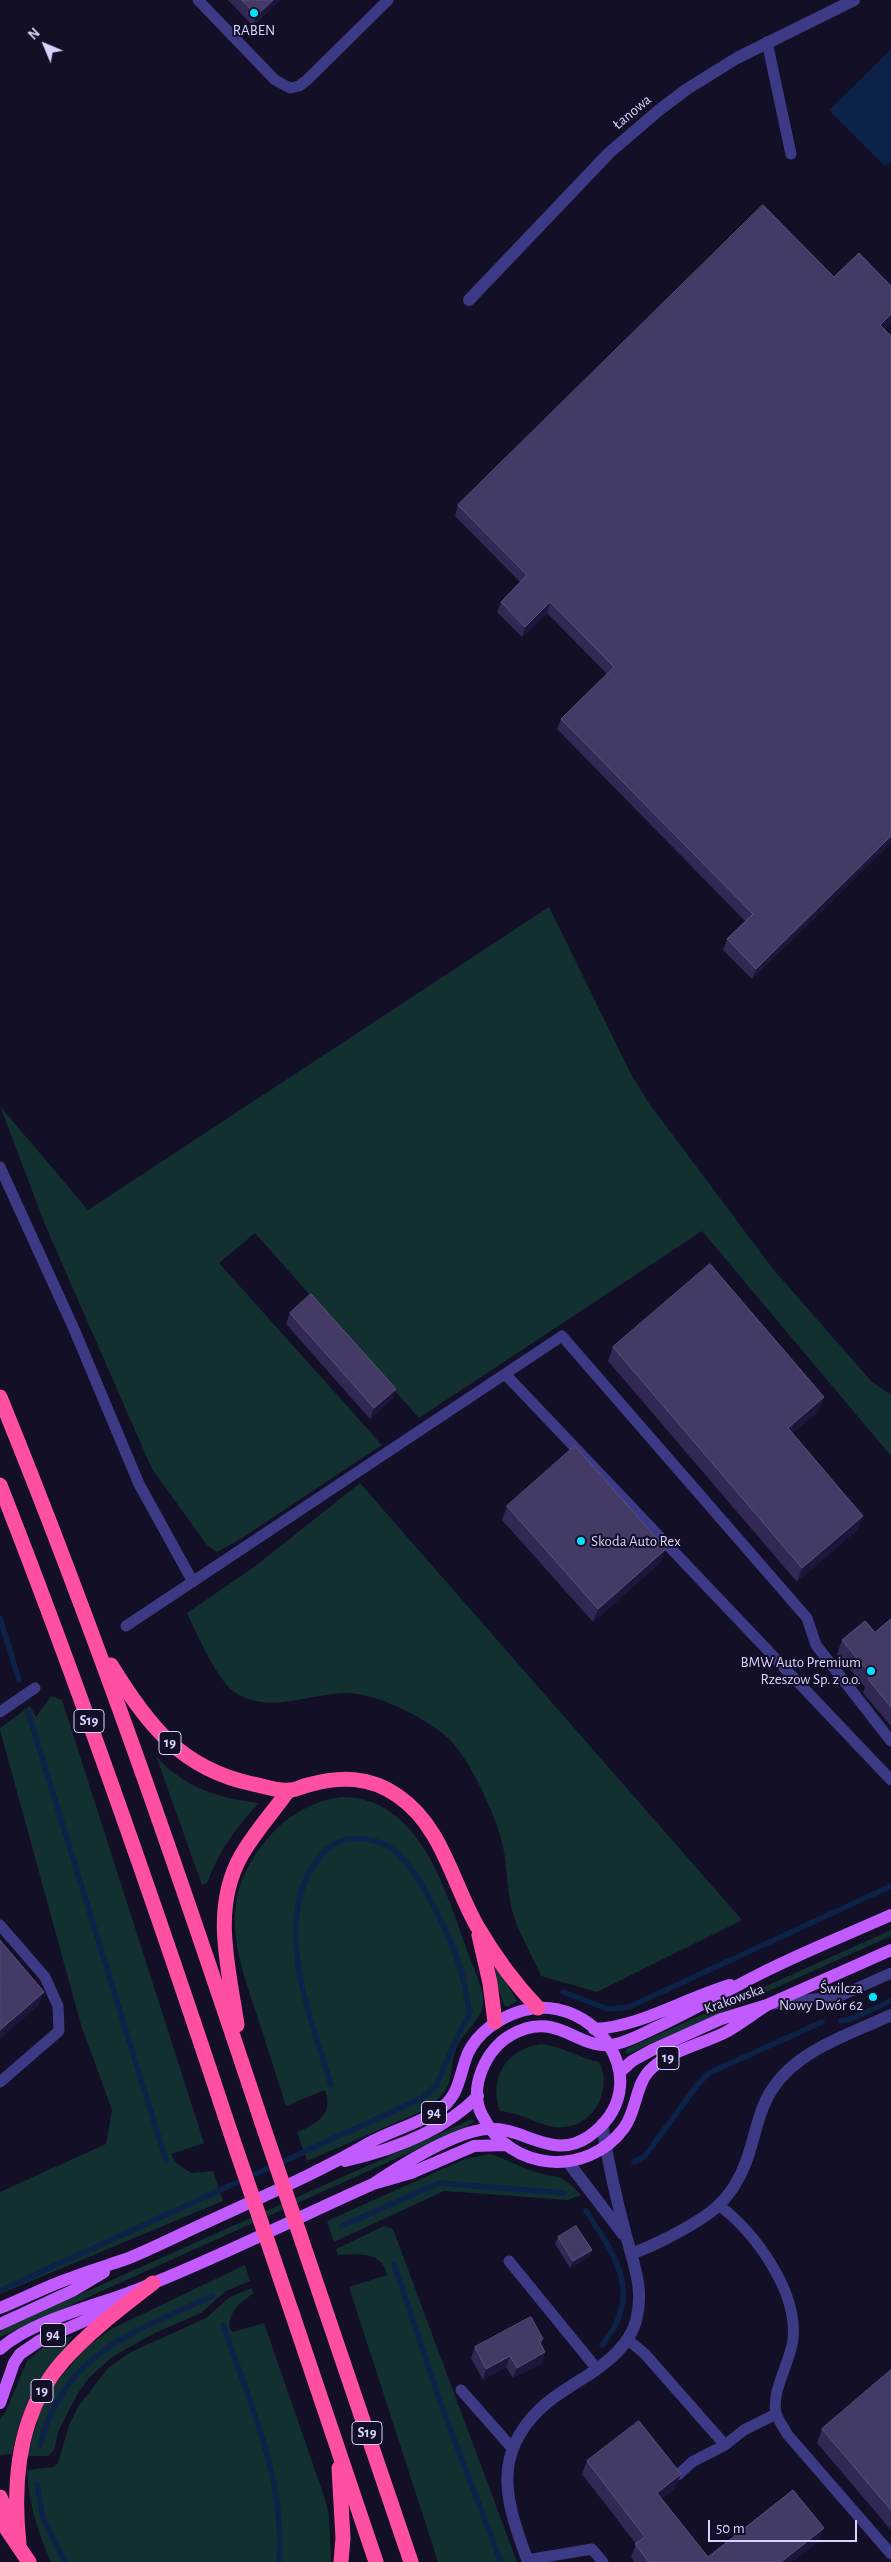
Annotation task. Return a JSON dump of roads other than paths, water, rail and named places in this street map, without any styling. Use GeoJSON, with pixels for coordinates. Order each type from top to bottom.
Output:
{"type":"FeatureCollection","features":[{"type":"Feature","properties":{"kind":"highway","name":"S19"},"geometry":{"type":"LineString","coordinates":[[0,1397],[94,1638],[192,1912],[411,2562]]}},
{"type":"Feature","properties":{"kind":"highway","name":"S19"},"geometry":{"type":"LineString","coordinates":[[0,1485],[80,1695],[173,1959],[376,2562]]}},
{"type":"Feature","properties":{"kind":"highway","name":"19"},"geometry":{"type":"LineString","coordinates":[[94,1638],[136,1707],[183,1755],[223,1777],[288,1791],[326,1781],[351,1779],[373,1783],[400,1797],[421,1817],[433,1834],[477,1926],[522,1991],[538,2008]]}},
{"type":"Feature","properties":{"kind":"highway"},"geometry":{"type":"LineString","coordinates":[[242,2064],[223,1928],[229,1884],[240,1858],[288,1791]]}},
{"type":"Feature","properties":{"kind":"highway"},"geometry":{"type":"LineString","coordinates":[[477,1926],[490,1983],[495,2022]]}},
{"type":"Feature","properties":{"kind":"highway","name":"19"},"geometry":{"type":"LineString","coordinates":[[29,2562],[19,2544],[15,2512],[22,2443],[39,2396],[69,2354],[109,2318],[153,2283]]}},
{"type":"Feature","properties":{"kind":"highway"},"geometry":{"type":"LineString","coordinates":[[338,2448],[343,2538],[342,2562]]}},
{"type":"Feature","properties":{"kind":"highway"},"geometry":{"type":"LineString","coordinates":[[0,2497],[19,2544]]}},
{"type":"Feature","properties":{"kind":"highway"},"geometry":{"type":"LineString","coordinates":[[0,2519],[19,2544]]}},
{"type":"Feature","properties":{"kind":"main road","name":"Krakowska"},"geometry":{"type":"LineString","coordinates":[[608,2046],[643,2033],[703,2006],[751,1978],[891,1915]]}},
{"type":"Feature","properties":{"kind":"main road","name":"Krakowska"},"geometry":{"type":"LineString","coordinates":[[620,2072],[632,2061],[669,2042],[721,2019],[767,2005],[891,1950]]}},
{"type":"Feature","properties":{"kind":"main road","name":"Krakowska"},"geometry":{"type":"LineString","coordinates":[[594,2028],[614,2028],[633,2022],[698,1994],[751,1978]]}},
{"type":"Feature","properties":{"kind":"main road","name":"19"},"geometry":{"type":"LineString","coordinates":[[153,2283],[373,2184],[411,2173],[474,2146],[505,2144],[538,2162],[568,2162],[592,2156],[625,2127],[636,2106],[645,2076],[652,2068],[666,2059],[727,2032],[767,2005]]}},
{"type":"Feature","properties":{"kind":"main road","name":"94"},"geometry":{"type":"LineString","coordinates":[[0,2308],[67,2279],[130,2257],[333,2164],[372,2142],[434,2113],[446,2104],[460,2084],[472,2047],[495,2022],[516,2012],[538,2008]]}},
{"type":"Feature","properties":{"kind":"main road"},"geometry":{"type":"LineString","coordinates":[[538,2008],[567,2012],[583,2019],[594,2028],[616,2056],[620,2072]]}},
{"type":"Feature","properties":{"kind":"main road"},"geometry":{"type":"LineString","coordinates":[[495,2022],[498,2045]]}},
{"type":"Feature","properties":{"kind":"main road"},"geometry":{"type":"LineString","coordinates":[[505,2144],[490,2129],[479,2110],[478,2096],[483,2068],[498,2045],[520,2031],[546,2026],[560,2028],[590,2042],[608,2046]]}},
{"type":"Feature","properties":{"kind":"main road","name":"19"},"geometry":{"type":"LineString","coordinates":[[373,2184],[406,2162],[475,2130],[514,2131],[534,2141],[558,2147],[583,2140],[602,2124],[618,2102],[620,2072]]}},
{"type":"Feature","properties":{"kind":"main road","name":"94"},"geometry":{"type":"LineString","coordinates":[[333,2164],[377,2154],[450,2120],[478,2096]]}},
{"type":"Feature","properties":{"kind":"main road","name":"94"},"geometry":{"type":"LineString","coordinates":[[0,2324],[72,2291],[130,2257]]}},
{"type":"Feature","properties":{"kind":"main road","name":"94"},"geometry":{"type":"LineString","coordinates":[[0,2349],[17,2337],[88,2305],[153,2283]]}},
{"type":"Feature","properties":{"kind":"main road","name":"94"},"geometry":{"type":"LineString","coordinates":[[0,2403],[14,2363],[26,2349],[93,2317],[134,2291]]}},
{"type":"Feature","properties":{"kind":"street","name":"Łanowa"},"geometry":{"type":"LineString","coordinates":[[469,300],[609,152],[634,130],[687,89],[767,42],[850,1]]}},
{"type":"Feature","properties":{"kind":"street"},"geometry":{"type":"LineString","coordinates":[[632,2253],[646,2250],[709,2215],[720,2206],[737,2182],[762,2110],[772,2088],[786,2072],[825,2045],[891,2015]]}},
{"type":"Feature","properties":{"kind":"street"},"geometry":{"type":"LineString","coordinates":[[527,2561],[509,2507],[507,2494],[506,2473],[515,2438],[541,2407],[615,2355],[627,2339],[635,2323],[639,2306],[640,2288],[605,2146],[602,2124]]}},
{"type":"Feature","properties":{"kind":"street"},"geometry":{"type":"LineString","coordinates":[[568,2162],[627,2240]]}},
{"type":"Feature","properties":{"kind":"lane"},"geometry":{"type":"LineString","coordinates":[[198,0],[275,80],[290,88],[299,86],[307,80],[388,0]]}},
{"type":"Feature","properties":{"kind":"lane"},"geometry":{"type":"LineString","coordinates":[[767,42],[792,154]]}},
{"type":"Feature","properties":{"kind":"lane"},"geometry":{"type":"LineString","coordinates":[[0,1167],[74,1329],[139,1484],[193,1582]]}},
{"type":"Feature","properties":{"kind":"lane"},"geometry":{"type":"LineString","coordinates":[[126,1626],[562,1336],[807,1618],[816,1645],[891,1741]]}},
{"type":"Feature","properties":{"kind":"lane"},"geometry":{"type":"LineString","coordinates":[[506,1374],[891,1780]]}},
{"type":"Feature","properties":{"kind":"lane"},"geometry":{"type":"LineString","coordinates":[[0,1712],[35,1688]]}},
{"type":"Feature","properties":{"kind":"lane"},"geometry":{"type":"LineString","coordinates":[[0,1925],[45,1978],[58,2006],[59,2031],[0,2082]]}},
{"type":"Feature","properties":{"kind":"lane"},"geometry":{"type":"LineString","coordinates":[[767,2005],[840,1996],[891,1973]]}},
{"type":"Feature","properties":{"kind":"lane"},"geometry":{"type":"LineString","coordinates":[[720,2206],[735,2217],[758,2243],[771,2264],[791,2306],[793,2339],[777,2398],[776,2414],[787,2434],[891,2554]]}},
{"type":"Feature","properties":{"kind":"lane"},"geometry":{"type":"LineString","coordinates":[[509,2261],[597,2369]]}},
{"type":"Feature","properties":{"kind":"lane"},"geometry":{"type":"LineString","coordinates":[[627,2339],[645,2354],[725,2445]]}},
{"type":"Feature","properties":{"kind":"lane"},"geometry":{"type":"LineString","coordinates":[[461,2390],[512,2448]]}},
{"type":"Feature","properties":{"kind":"lane"},"geometry":{"type":"LineString","coordinates":[[678,2475],[692,2462],[725,2445],[744,2430],[776,2414]]}},
{"type":"Feature","properties":{"kind":"lane"},"geometry":{"type":"LineString","coordinates":[[527,2561],[592,2550],[603,2562]]}},
{"type":"Feature","properties":{"kind":"water"},"geometry":{"type":"Polygon","coordinates":[[[891,49],[891,161],[885,166],[829,110],[891,49]]]}},
{"type":"Feature","properties":{"kind":"waterway"},"geometry":{"type":"LineString","coordinates":[[0,1618],[19,1680]]}},
{"type":"Feature","properties":{"kind":"waterway"},"geometry":{"type":"LineString","coordinates":[[28,1712],[166,2161]]}},
{"type":"Feature","properties":{"kind":"waterway"},"geometry":{"type":"LineString","coordinates":[[331,2085],[306,2004],[296,1946],[296,1918],[302,1891],[313,1866],[318,1858],[332,1845],[347,1839],[360,1839],[381,1843],[392,1849],[412,1870],[440,1918],[453,1949],[462,1975],[470,2011]]}},
{"type":"Feature","properties":{"kind":"waterway"},"geometry":{"type":"LineString","coordinates":[[563,1992],[608,2009],[629,2007],[891,1886]]}},
{"type":"Feature","properties":{"kind":"waterway"},"geometry":{"type":"LineString","coordinates":[[841,2021],[853,2018],[891,2001]]}},
{"type":"Feature","properties":{"kind":"waterway"},"geometry":{"type":"LineString","coordinates":[[1,2290],[422,2098],[436,2086],[457,2037],[468,2017],[469,2011]]}},
{"type":"Feature","properties":{"kind":"waterway"},"geometry":{"type":"LineString","coordinates":[[634,2162],[645,2156],[697,2085],[709,2073],[822,2022]]}},
{"type":"Feature","properties":{"kind":"waterway"},"geometry":{"type":"LineString","coordinates":[[342,2226],[439,2183],[564,2193]]}},
{"type":"Feature","properties":{"kind":"waterway"},"geometry":{"type":"LineString","coordinates":[[586,2211],[607,2244],[621,2276],[623,2293],[621,2309],[615,2327],[602,2345]]}},
{"type":"Feature","properties":{"kind":"waterway"},"geometry":{"type":"LineString","coordinates":[[394,2264],[443,2410],[501,2562]]}},
{"type":"Feature","properties":{"kind":"waterway"},"geometry":{"type":"LineString","coordinates":[[40,2445],[51,2414],[66,2388],[84,2367],[106,2349],[130,2334],[213,2296]]}},
{"type":"Feature","properties":{"kind":"waterway"},"geometry":{"type":"LineString","coordinates":[[223,2325],[254,2412],[271,2471],[280,2531],[279,2562]]}},
{"type":"Feature","properties":{"kind":"waterway"},"geometry":{"type":"LineString","coordinates":[[37,2484],[43,2518],[65,2562]]}},
{"type":"Feature","properties":{"kind":"place","name":"RABEN"},"geometry":{"type":"Point","coordinates":[254,13]}},
{"type":"Feature","properties":{"kind":"place","name":"Skoda Auto Rex"},"geometry":{"type":"Point","coordinates":[581,1541]}},
{"type":"Feature","properties":{"kind":"place","name":"BMW Auto Premium Rzeszow Sp. z o.o."},"geometry":{"type":"Point","coordinates":[871,1671]}},
{"type":"Feature","properties":{"kind":"place","name":"Świlcza Nowy Dwór 62"},"geometry":{"type":"Point","coordinates":[873,1997]}}]}
